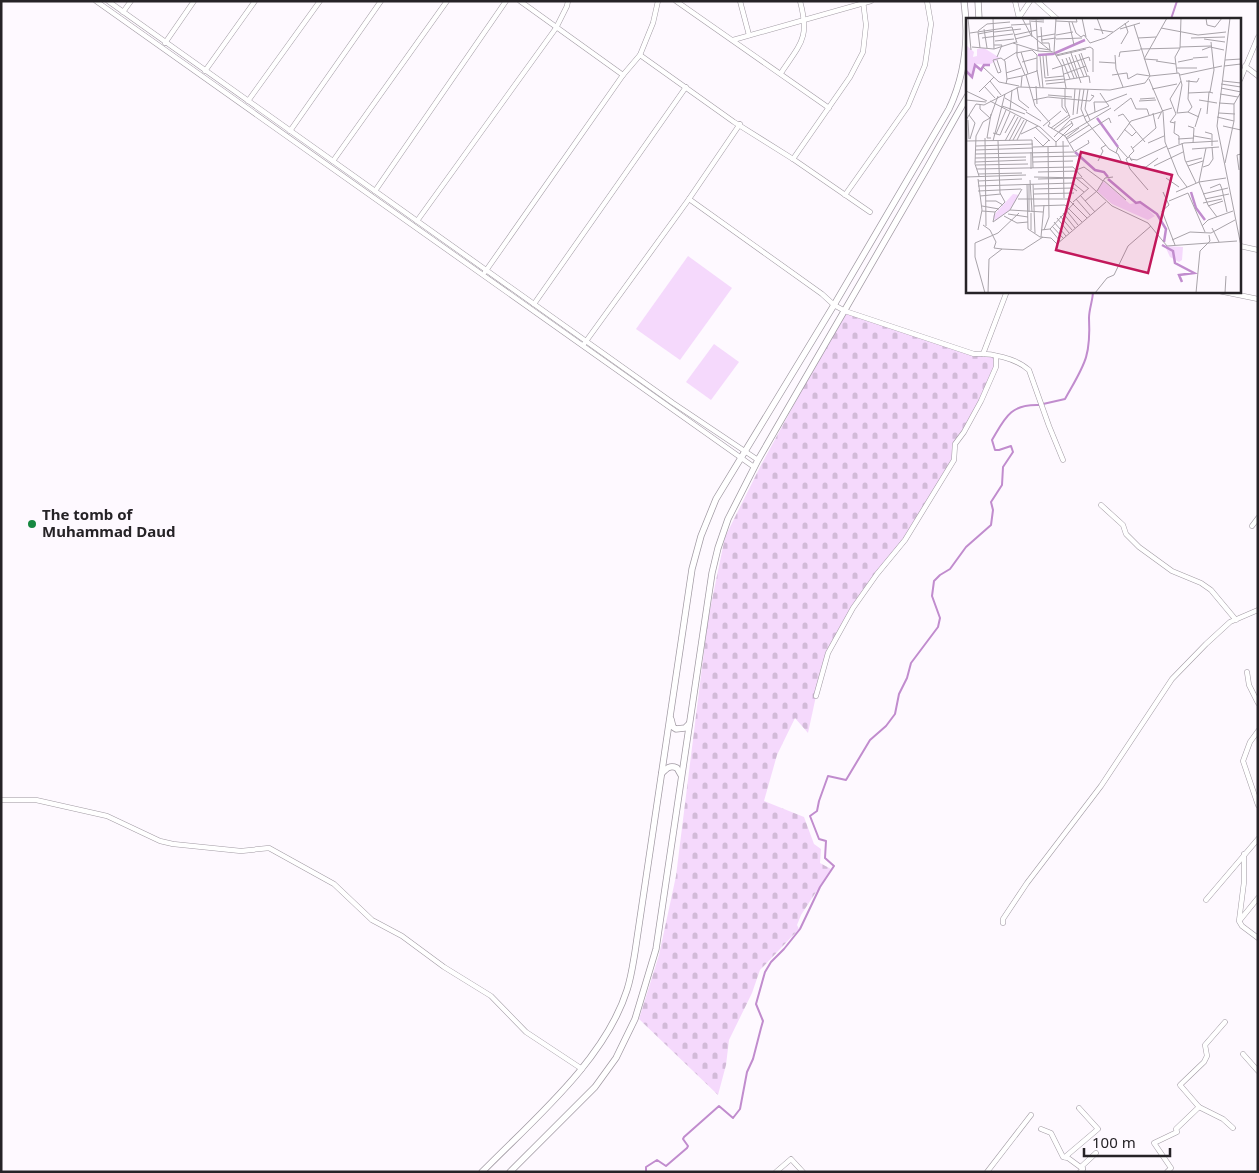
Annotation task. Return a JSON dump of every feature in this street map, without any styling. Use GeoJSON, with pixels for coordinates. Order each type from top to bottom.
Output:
{"type":"FeatureCollection","features":[{"type":"Feature","properties":{"kind":"street"},"geometry":{"type":"LineString","coordinates":[[96,1],[754,467]]}},
{"type":"Feature","properties":{"kind":"street"},"geometry":{"type":"LineString","coordinates":[[108,1],[586,341],[758,460]]}},
{"type":"Feature","properties":{"kind":"street"},"geometry":{"type":"LineString","coordinates":[[122,12],[131,1]]}},
{"type":"Feature","properties":{"kind":"street"},"geometry":{"type":"LineString","coordinates":[[165,43],[194,1]]}},
{"type":"Feature","properties":{"kind":"street"},"geometry":{"type":"LineString","coordinates":[[205,71],[255,1]]}},
{"type":"Feature","properties":{"kind":"street"},"geometry":{"type":"LineString","coordinates":[[248,102],[320,1]]}},
{"type":"Feature","properties":{"kind":"street"},"geometry":{"type":"LineString","coordinates":[[290,131],[381,1]]}},
{"type":"Feature","properties":{"kind":"street"},"geometry":{"type":"LineString","coordinates":[[333,161],[447,1]]}},
{"type":"Feature","properties":{"kind":"street"},"geometry":{"type":"LineString","coordinates":[[375,191],[506,1]]}},
{"type":"Feature","properties":{"kind":"street"},"geometry":{"type":"LineString","coordinates":[[520,1],[623,75]]}},
{"type":"Feature","properties":{"kind":"street"},"geometry":{"type":"LineString","coordinates":[[417,221],[556,28],[568,6],[568,1]]}},
{"type":"Feature","properties":{"kind":"street"},"geometry":{"type":"LineString","coordinates":[[483,276],[623,75],[640,55],[653,22],[658,1]]}},
{"type":"Feature","properties":{"kind":"street"},"geometry":{"type":"LineString","coordinates":[[676,1],[829,108]]}},
{"type":"Feature","properties":{"kind":"street"},"geometry":{"type":"LineString","coordinates":[[740,1],[749,35]]}},
{"type":"Feature","properties":{"kind":"street"},"geometry":{"type":"LineString","coordinates":[[781,73],[801,44],[805,30],[805,19],[800,1]]}},
{"type":"Feature","properties":{"kind":"street"},"geometry":{"type":"LineString","coordinates":[[733,40],[871,1]]}},
{"type":"Feature","properties":{"kind":"street"},"geometry":{"type":"LineString","coordinates":[[845,195],[908,106],[925,65],[931,24],[927,1]]}},
{"type":"Feature","properties":{"kind":"street"},"geometry":{"type":"LineString","coordinates":[[482,1172],[590,1058],[611,1025],[627,990],[635,952],[692,569],[701,536],[716,499],[834,305],[919,161],[956,94],[965,56],[966,21],[964,1]]}},
{"type":"Feature","properties":{"kind":"street"},"geometry":{"type":"LineString","coordinates":[[978,1],[979,18]]}},
{"type":"Feature","properties":{"kind":"street"},"geometry":{"type":"LineString","coordinates":[[1014,1],[1019,18]]}},
{"type":"Feature","properties":{"kind":"street"},"geometry":{"type":"LineString","coordinates":[[1019,18],[1030,1]]}},
{"type":"Feature","properties":{"kind":"street"},"geometry":{"type":"LineString","coordinates":[[1037,1],[1056,18]]}},
{"type":"Feature","properties":{"kind":"street"},"geometry":{"type":"LineString","coordinates":[[793,159],[850,77],[864,52],[866,25],[863,2]]}},
{"type":"Feature","properties":{"kind":"street"},"geometry":{"type":"LineString","coordinates":[[1242,74],[1258,37]]}},
{"type":"Feature","properties":{"kind":"street"},"geometry":{"type":"LineString","coordinates":[[640,55],[870,212]]}},
{"type":"Feature","properties":{"kind":"street"},"geometry":{"type":"LineString","coordinates":[[1245,66],[1258,76]]}},
{"type":"Feature","properties":{"kind":"street"},"geometry":{"type":"LineString","coordinates":[[534,304],[686,87]]}},
{"type":"Feature","properties":{"kind":"street"},"geometry":{"type":"LineString","coordinates":[[510,1172],[595,1087],[616,1058],[632,1027],[656,949],[712,573],[728,520],[754,467],[966,99]]}},
{"type":"Feature","properties":{"kind":"street"},"geometry":{"type":"LineString","coordinates":[[582,346],[689,199],[740,124]]}},
{"type":"Feature","properties":{"kind":"street"},"geometry":{"type":"LineString","coordinates":[[689,199],[822,294],[834,305],[845,311],[974,354],[996,356],[1024,365],[1029,370],[1063,460]]}},
{"type":"Feature","properties":{"kind":"street"},"geometry":{"type":"LineString","coordinates":[[1242,246],[1258,250]]}},
{"type":"Feature","properties":{"kind":"street"},"geometry":{"type":"LineString","coordinates":[[983,354],[1007,292]]}},
{"type":"Feature","properties":{"kind":"street"},"geometry":{"type":"LineString","coordinates":[[1224,292],[1258,299]]}},
{"type":"Feature","properties":{"kind":"street"},"geometry":{"type":"LineString","coordinates":[[816,696],[828,653],[853,608],[904,540],[954,460],[955,444],[981,401],[996,367],[996,356]]}},
{"type":"Feature","properties":{"kind":"street"},"geometry":{"type":"LineString","coordinates":[[1102,505],[1123,525],[1126,534],[1139,547],[1172,571],[1211,590],[1236,620]]}},
{"type":"Feature","properties":{"kind":"street"},"geometry":{"type":"LineString","coordinates":[[1252,526],[1258,518]]}},
{"type":"Feature","properties":{"kind":"street"},"geometry":{"type":"LineString","coordinates":[[1003,923],[1003,919],[1027,883],[1101,786],[1172,680],[1230,622],[1258,610]]}},
{"type":"Feature","properties":{"kind":"street"},"geometry":{"type":"LineString","coordinates":[[1247,672],[1249,685],[1258,703]]}},
{"type":"Feature","properties":{"kind":"street"},"geometry":{"type":"LineString","coordinates":[[670,717],[673,727],[676,729],[681,730],[689,724]]}},
{"type":"Feature","properties":{"kind":"street"},"geometry":{"type":"LineString","coordinates":[[1258,731],[1248,747],[1243,760],[1252,793],[1258,805]]}},
{"type":"Feature","properties":{"kind":"street"},"geometry":{"type":"LineString","coordinates":[[662,774],[666,769],[674,766],[680,771],[682,777]]}},
{"type":"Feature","properties":{"kind":"street"},"geometry":{"type":"LineString","coordinates":[[1,800],[36,800],[107,816],[173,844],[241,851],[269,848],[334,884],[372,920],[402,936],[444,967],[491,996],[526,1032],[582,1068]]}},
{"type":"Feature","properties":{"kind":"street"},"geometry":{"type":"LineString","coordinates":[[1206,900],[1258,839]]}},
{"type":"Feature","properties":{"kind":"street"},"geometry":{"type":"LineString","coordinates":[[1244,854],[1244,882],[1239,921],[1242,926],[1258,938]]}},
{"type":"Feature","properties":{"kind":"street"},"geometry":{"type":"LineString","coordinates":[[1239,921],[1258,898]]}},
{"type":"Feature","properties":{"kind":"street"},"geometry":{"type":"LineString","coordinates":[[1225,1022],[1205,1045],[1208,1056],[1204,1062],[1180,1084],[1199,1107],[1223,1119],[1233,1128]]}},
{"type":"Feature","properties":{"kind":"street"},"geometry":{"type":"LineString","coordinates":[[1243,1054],[1258,1071]]}},
{"type":"Feature","properties":{"kind":"street"},"geometry":{"type":"LineString","coordinates":[[1167,1172],[1171,1168],[1154,1143],[1177,1132],[1176,1129],[1199,1107]]}},
{"type":"Feature","properties":{"kind":"street"},"geometry":{"type":"LineString","coordinates":[[1065,1157],[1098,1129],[1079,1108]]}},
{"type":"Feature","properties":{"kind":"street"},"geometry":{"type":"LineString","coordinates":[[987,1172],[1031,1115]]}},
{"type":"Feature","properties":{"kind":"street"},"geometry":{"type":"LineString","coordinates":[[1041,1129],[1051,1133],[1063,1157],[1068,1158],[1082,1170],[1082,1166],[1096,1153]]}},
{"type":"Feature","properties":{"kind":"street"},"geometry":{"type":"LineString","coordinates":[[776,1172],[791,1159],[803,1172]]}},
{"type":"Feature","properties":{"kind":"green space"},"geometry":{"type":"Polygon","coordinates":[[[688,256],[732,288],[680,360],[636,329],[688,256]]]}},
{"type":"Feature","properties":{"kind":"green space"},"geometry":{"type":"Polygon","coordinates":[[[845,311],[974,354],[996,356],[996,367],[981,401],[955,444],[954,460],[905,540],[853,608],[828,653],[808,733],[795,718],[777,755],[764,801],[804,817],[814,844],[821,849],[820,863],[831,869],[801,915],[797,925],[799,929],[760,970],[752,993],[729,1040],[726,1065],[718,1095],[639,1019],[659,955],[676,876],[708,619],[725,537],[761,465],[845,311]]]}},
{"type":"Feature","properties":{"kind":"green space"},"geometry":{"type":"Polygon","coordinates":[[[714,344],[739,362],[711,400],[686,382],[714,344]]]}},
{"type":"Feature","properties":{"kind":"waterway"},"geometry":{"type":"LineString","coordinates":[[1171,18],[1177,1]]}},
{"type":"Feature","properties":{"kind":"waterway"},"geometry":{"type":"LineString","coordinates":[[1043,404],[1065,399],[1085,361],[1089,343],[1089,315],[1093,292]]}},
{"type":"Feature","properties":{"kind":"waterway"},"geometry":{"type":"LineString","coordinates":[[646,1172],[646,1167],[657,1160],[666,1166],[687,1148],[684,1137],[719,1106],[733,1118],[740,1109],[747,1072],[753,1059],[763,1021],[756,1004],[765,972],[771,962],[800,929],[820,887],[834,866],[825,858],[826,841],[819,839],[810,816],[817,811],[828,776],[846,780],[870,740],[886,726],[895,714],[899,694],[907,678],[911,663],[938,627],[940,618],[932,596],[934,581],[950,569],[966,547],[991,525],[993,510],[991,502],[1002,485],[1003,467],[1013,452],[1011,446],[995,450],[992,440],[1005,419],[1015,410],[1029,405],[1039,405]]}},
{"type":"Feature","properties":{"kind":"place","name":"The tomb of Muhammad Daud"},"geometry":{"type":"Point","coordinates":[32,524]}}]}
